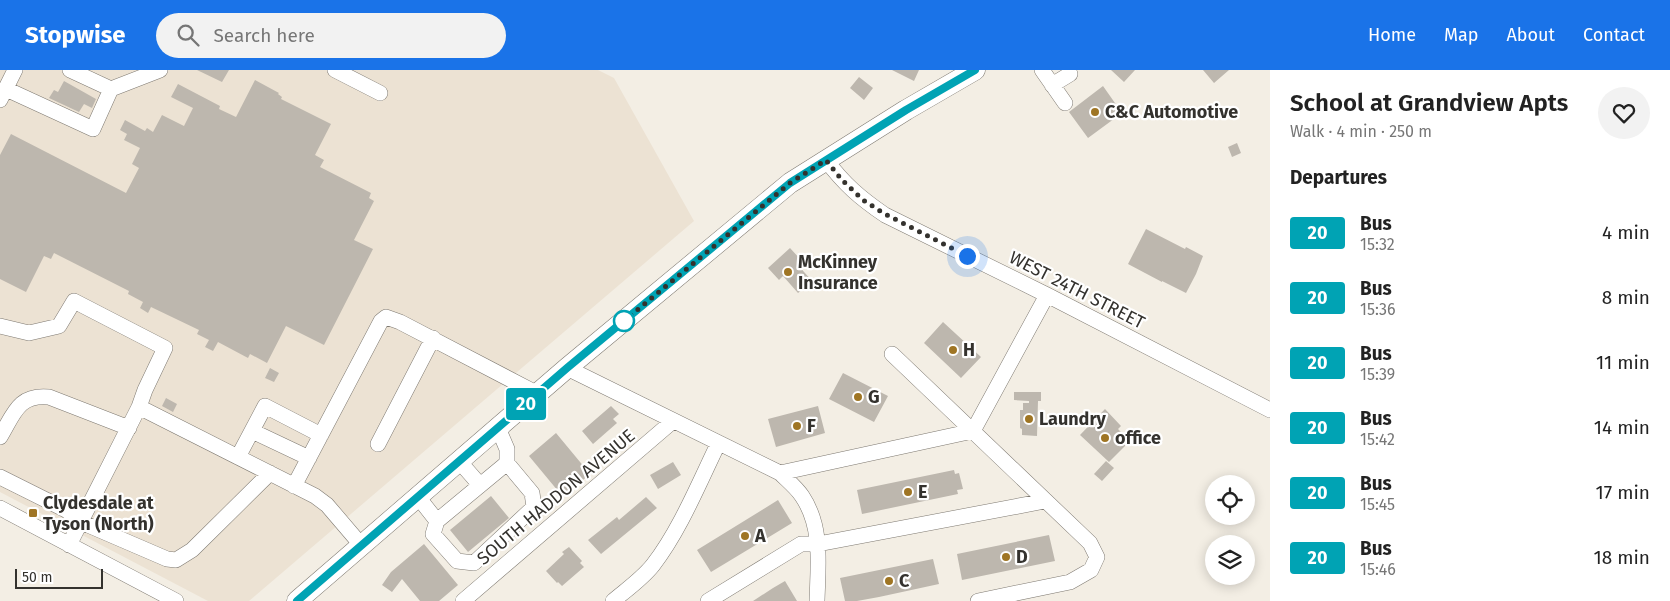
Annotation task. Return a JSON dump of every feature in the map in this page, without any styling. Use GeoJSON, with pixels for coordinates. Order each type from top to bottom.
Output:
{"type":"FeatureCollection","features":[{"type":"Feature","properties":{"kind":"main road"},"geometry":{"type":"LineString","coordinates":[[298,601],[567,368],[790,183],[906,110],[975,70]]}},
{"type":"Feature","properties":{"kind":"street"},"geometry":{"type":"LineString","coordinates":[[15,70],[3,95],[93,129],[111,89],[160,70]]}},
{"type":"Feature","properties":{"kind":"street"},"geometry":{"type":"LineString","coordinates":[[70,70],[111,89]]}},
{"type":"Feature","properties":{"kind":"street"},"geometry":{"type":"LineString","coordinates":[[335,70],[380,93]]}},
{"type":"Feature","properties":{"kind":"street"},"geometry":{"type":"LineString","coordinates":[[1042,70],[1065,103]]}},
{"type":"Feature","properties":{"kind":"street"},"geometry":{"type":"LineString","coordinates":[[1052,85],[1070,74]]}},
{"type":"Feature","properties":{"kind":"street","name":"WEST 24TH STREET"},"geometry":{"type":"LineString","coordinates":[[826,160],[842,180],[863,200],[885,214],[1270,410]]}},
{"type":"Feature","properties":{"kind":"street"},"geometry":{"type":"LineString","coordinates":[[780,474],[972,431],[1046,295]]}},
{"type":"Feature","properties":{"kind":"street"},"geometry":{"type":"LineString","coordinates":[[0,326],[29,333],[59,326],[74,300],[165,348],[129,428],[69,545]]}},
{"type":"Feature","properties":{"kind":"street"},"geometry":{"type":"LineString","coordinates":[[294,486],[384,318],[392,318],[538,394]]}},
{"type":"Feature","properties":{"kind":"street"},"geometry":{"type":"LineString","coordinates":[[378,444],[432,338]]}},
{"type":"Feature","properties":{"kind":"street"},"geometry":{"type":"LineString","coordinates":[[892,354],[1090,542],[1097,557],[1091,570],[1070,582],[978,601]]}},
{"type":"Feature","properties":{"kind":"street"},"geometry":{"type":"LineString","coordinates":[[567,368],[780,474],[801,495],[814,519],[818,544],[817,601]]}},
{"type":"Feature","properties":{"kind":"street"},"geometry":{"type":"LineString","coordinates":[[0,437],[19,404],[26,399],[38,396],[49,397],[129,428]]}},
{"type":"Feature","properties":{"kind":"street"},"geometry":{"type":"LineString","coordinates":[[238,457],[265,406],[321,434]]}},
{"type":"Feature","properties":{"kind":"street"},"geometry":{"type":"LineString","coordinates":[[139,407],[315,496],[327,505],[362,546]]}},
{"type":"Feature","properties":{"kind":"street","name":"SOUTH HADDON AVENUE"},"geometry":{"type":"LineString","coordinates":[[463,601],[673,421]]}},
{"type":"Feature","properties":{"kind":"street"},"geometry":{"type":"LineString","coordinates":[[498,428],[507,449],[507,463],[532,492],[534,506],[474,563],[457,561],[433,534],[437,521],[507,463]]}},
{"type":"Feature","properties":{"kind":"street"},"geometry":{"type":"LineString","coordinates":[[252,431],[309,458]]}},
{"type":"Feature","properties":{"kind":"street"},"geometry":{"type":"LineString","coordinates":[[613,601],[641,578],[652,566],[672,536],[724,446]]}},
{"type":"Feature","properties":{"kind":"street"},"geometry":{"type":"LineString","coordinates":[[459,461],[480,485]]}},
{"type":"Feature","properties":{"kind":"street"},"geometry":{"type":"LineString","coordinates":[[0,477],[66,510],[80,522],[167,560],[176,560],[192,550],[270,473]]}},
{"type":"Feature","properties":{"kind":"street"},"geometry":{"type":"LineString","coordinates":[[418,497],[437,521]]}},
{"type":"Feature","properties":{"kind":"street"},"geometry":{"type":"LineString","coordinates":[[708,601],[801,544],[818,544],[1045,501]]}},
{"type":"Feature","properties":{"kind":"street"},"geometry":{"type":"LineString","coordinates":[[0,508],[176,601]]}},
{"type":"Feature","properties":{"kind":"shaded area"},"geometry":{"type":"Polygon","coordinates":[[[0,70],[598,70],[614,78],[694,221],[249,601],[208,601],[0,492],[0,70]]]}},
{"type":"Feature","properties":{"kind":"building"},"geometry":{"type":"Polygon","coordinates":[[[197,70],[229,70],[222,82],[197,70]]]}},
{"type":"Feature","properties":{"kind":"building"},"geometry":{"type":"Polygon","coordinates":[[[892,70],[919,70],[914,81],[892,70]]]}},
{"type":"Feature","properties":{"kind":"building"},"geometry":{"type":"Polygon","coordinates":[[[1111,70],[1135,70],[1124,82],[1111,70]]]}},
{"type":"Feature","properties":{"kind":"building"},"geometry":{"type":"Polygon","coordinates":[[[1203,70],[1229,70],[1214,83],[1203,70]]]}},
{"type":"Feature","properties":{"kind":"building"},"geometry":{"type":"Polygon","coordinates":[[[859,77],[873,88],[864,100],[850,88],[859,77]]]}},
{"type":"Feature","properties":{"kind":"building"},"geometry":{"type":"Polygon","coordinates":[[[255,80],[279,93],[282,97],[281,99],[331,124],[315,155],[324,160],[320,167],[371,193],[369,198],[374,201],[354,240],[373,249],[324,345],[286,326],[267,363],[250,354],[248,358],[218,342],[213,351],[205,347],[209,340],[197,334],[199,330],[151,307],[148,313],[140,308],[143,302],[128,294],[129,291],[54,253],[51,259],[44,256],[26,292],[0,279],[0,155],[11,134],[126,193],[139,168],[132,164],[140,148],[124,140],[127,134],[120,130],[125,120],[145,131],[147,128],[153,132],[162,115],[184,126],[193,108],[171,97],[178,84],[220,106],[219,109],[236,117],[255,80]]]}},
{"type":"Feature","properties":{"kind":"building"},"geometry":{"type":"Polygon","coordinates":[[[64,81],[96,99],[92,108],[84,104],[79,112],[49,98],[54,90],[58,92],[64,81]]]}},
{"type":"Feature","properties":{"kind":"building","name":"C&C Automotive"},"geometry":{"type":"Polygon","coordinates":[[[1103,86],[1122,113],[1088,138],[1069,112],[1103,86]]]}},
{"type":"Feature","properties":{"kind":"building"},"geometry":{"type":"Polygon","coordinates":[[[1237,143],[1241,153],[1232,157],[1228,147],[1237,143]]]}},
{"type":"Feature","properties":{"kind":"building"},"geometry":{"type":"Polygon","coordinates":[[[1146,229],[1203,256],[1186,293],[1128,264],[1146,229]]]}},
{"type":"Feature","properties":{"kind":"building","name":"McKinney Insurance"},"geometry":{"type":"Polygon","coordinates":[[[790,248],[801,260],[797,264],[812,281],[798,293],[783,276],[779,280],[768,268],[790,248]]]}},
{"type":"Feature","properties":{"kind":"building","name":"H"},"geometry":{"type":"Polygon","coordinates":[[[943,322],[981,357],[961,378],[924,343],[943,322]]]}},
{"type":"Feature","properties":{"kind":"building"},"geometry":{"type":"Polygon","coordinates":[[[270,368],[279,373],[274,382],[265,378],[270,368]]]}},
{"type":"Feature","properties":{"kind":"building","name":"G"},"geometry":{"type":"Polygon","coordinates":[[[843,373],[888,396],[874,422],[829,399],[843,373]]]}},
{"type":"Feature","properties":{"kind":"building","name":"Laundry"},"geometry":{"type":"Polygon","coordinates":[[[1014,392],[1041,392],[1041,401],[1038,401],[1037,436],[1022,435],[1020,410],[1023,410],[1023,403],[1029,403],[1029,401],[1014,400],[1014,392]]]}},
{"type":"Feature","properties":{"kind":"building"},"geometry":{"type":"Polygon","coordinates":[[[166,398],[177,404],[173,412],[162,406],[166,398]]]}},
{"type":"Feature","properties":{"kind":"building"},"geometry":{"type":"Polygon","coordinates":[[[611,406],[619,414],[613,419],[617,423],[593,444],[582,431],[611,406]]]}},
{"type":"Feature","properties":{"kind":"building","name":"F"},"geometry":{"type":"Polygon","coordinates":[[[818,406],[825,433],[776,447],[768,419],[818,406]]]}},
{"type":"Feature","properties":{"kind":"building","name":"office"},"geometry":{"type":"Polygon","coordinates":[[[1105,409],[1121,426],[1118,429],[1130,441],[1109,462],[1080,435],[1105,409]]]}},
{"type":"Feature","properties":{"kind":"building"},"geometry":{"type":"Polygon","coordinates":[[[556,433],[590,474],[563,497],[529,456],[556,433]]]}},
{"type":"Feature","properties":{"kind":"building"},"geometry":{"type":"Polygon","coordinates":[[[1106,461],[1114,468],[1102,481],[1094,474],[1106,461]]]}},
{"type":"Feature","properties":{"kind":"building"},"geometry":{"type":"Polygon","coordinates":[[[673,462],[681,475],[658,489],[650,475],[673,462]]]}},
{"type":"Feature","properties":{"kind":"building","name":"E"},"geometry":{"type":"Polygon","coordinates":[[[954,470],[955,474],[959,473],[963,489],[957,490],[958,494],[862,514],[857,490],[954,470]]]}},
{"type":"Feature","properties":{"kind":"building"},"geometry":{"type":"Polygon","coordinates":[[[491,496],[509,518],[468,552],[450,530],[491,496]]]}},
{"type":"Feature","properties":{"kind":"building"},"geometry":{"type":"Polygon","coordinates":[[[646,497],[657,508],[601,554],[588,540],[617,517],[619,520],[646,497]]]}},
{"type":"Feature","properties":{"kind":"building","name":"A"},"geometry":{"type":"Polygon","coordinates":[[[778,500],[792,523],[711,572],[697,550],[778,500]]]}},
{"type":"Feature","properties":{"kind":"building","name":"D"},"geometry":{"type":"Polygon","coordinates":[[[1049,535],[1055,561],[962,580],[957,554],[1049,535]]]}},
{"type":"Feature","properties":{"kind":"building"},"geometry":{"type":"Polygon","coordinates":[[[424,544],[458,585],[439,601],[420,601],[402,579],[392,592],[382,585],[391,572],[424,544]]]}},
{"type":"Feature","properties":{"kind":"building"},"geometry":{"type":"Polygon","coordinates":[[[569,547],[582,561],[580,563],[584,567],[562,586],[546,571],[564,554],[562,552],[569,547]]]}},
{"type":"Feature","properties":{"kind":"building","name":"C"},"geometry":{"type":"Polygon","coordinates":[[[933,559],[939,584],[857,601],[845,601],[840,578],[933,559]]]}},
{"type":"Feature","properties":{"kind":"building"},"geometry":{"type":"Polygon","coordinates":[[[785,581],[797,601],[753,601],[773,588],[785,581]]]}},
{"type":"Feature","properties":{"kind":"bus line","name":"20"},"geometry":{"type":"LineString","coordinates":[[297,601],[567,368],[790,183],[906,110],[975,70]]}},
{"type":"Feature","properties":{"kind":"place","name":"C&C Automotive"},"geometry":{"type":"Point","coordinates":[1095,112]}},
{"type":"Feature","properties":{"kind":"place","name":"McKinney Insurance"},"geometry":{"type":"Point","coordinates":[788,272]}},
{"type":"Feature","properties":{"kind":"place","name":"H"},"geometry":{"type":"Point","coordinates":[953,350]}},
{"type":"Feature","properties":{"kind":"place","name":"G"},"geometry":{"type":"Point","coordinates":[858,397]}},
{"type":"Feature","properties":{"kind":"place","name":"Laundry"},"geometry":{"type":"Point","coordinates":[1029,419]}},
{"type":"Feature","properties":{"kind":"place","name":"F"},"geometry":{"type":"Point","coordinates":[797,426]}},
{"type":"Feature","properties":{"kind":"place","name":"office"},"geometry":{"type":"Point","coordinates":[1105,438]}},
{"type":"Feature","properties":{"kind":"place","name":"E"},"geometry":{"type":"Point","coordinates":[908,492]}},
{"type":"Feature","properties":{"kind":"place","name":"Clydesdale at Tyson (North)"},"geometry":{"type":"Point","coordinates":[33,513]}},
{"type":"Feature","properties":{"kind":"place","name":"A"},"geometry":{"type":"Point","coordinates":[745,536]}},
{"type":"Feature","properties":{"kind":"place","name":"D"},"geometry":{"type":"Point","coordinates":[1006,557]}},
{"type":"Feature","properties":{"kind":"place","name":"C"},"geometry":{"type":"Point","coordinates":[889,581]}},
{"type":"Feature","properties":{"kind":"route"},"geometry":{"type":"LineString","coordinates":[[624,321],[790,183],[826,160],[842,180],[863,200],[885,214],[967,256]]}}]}
